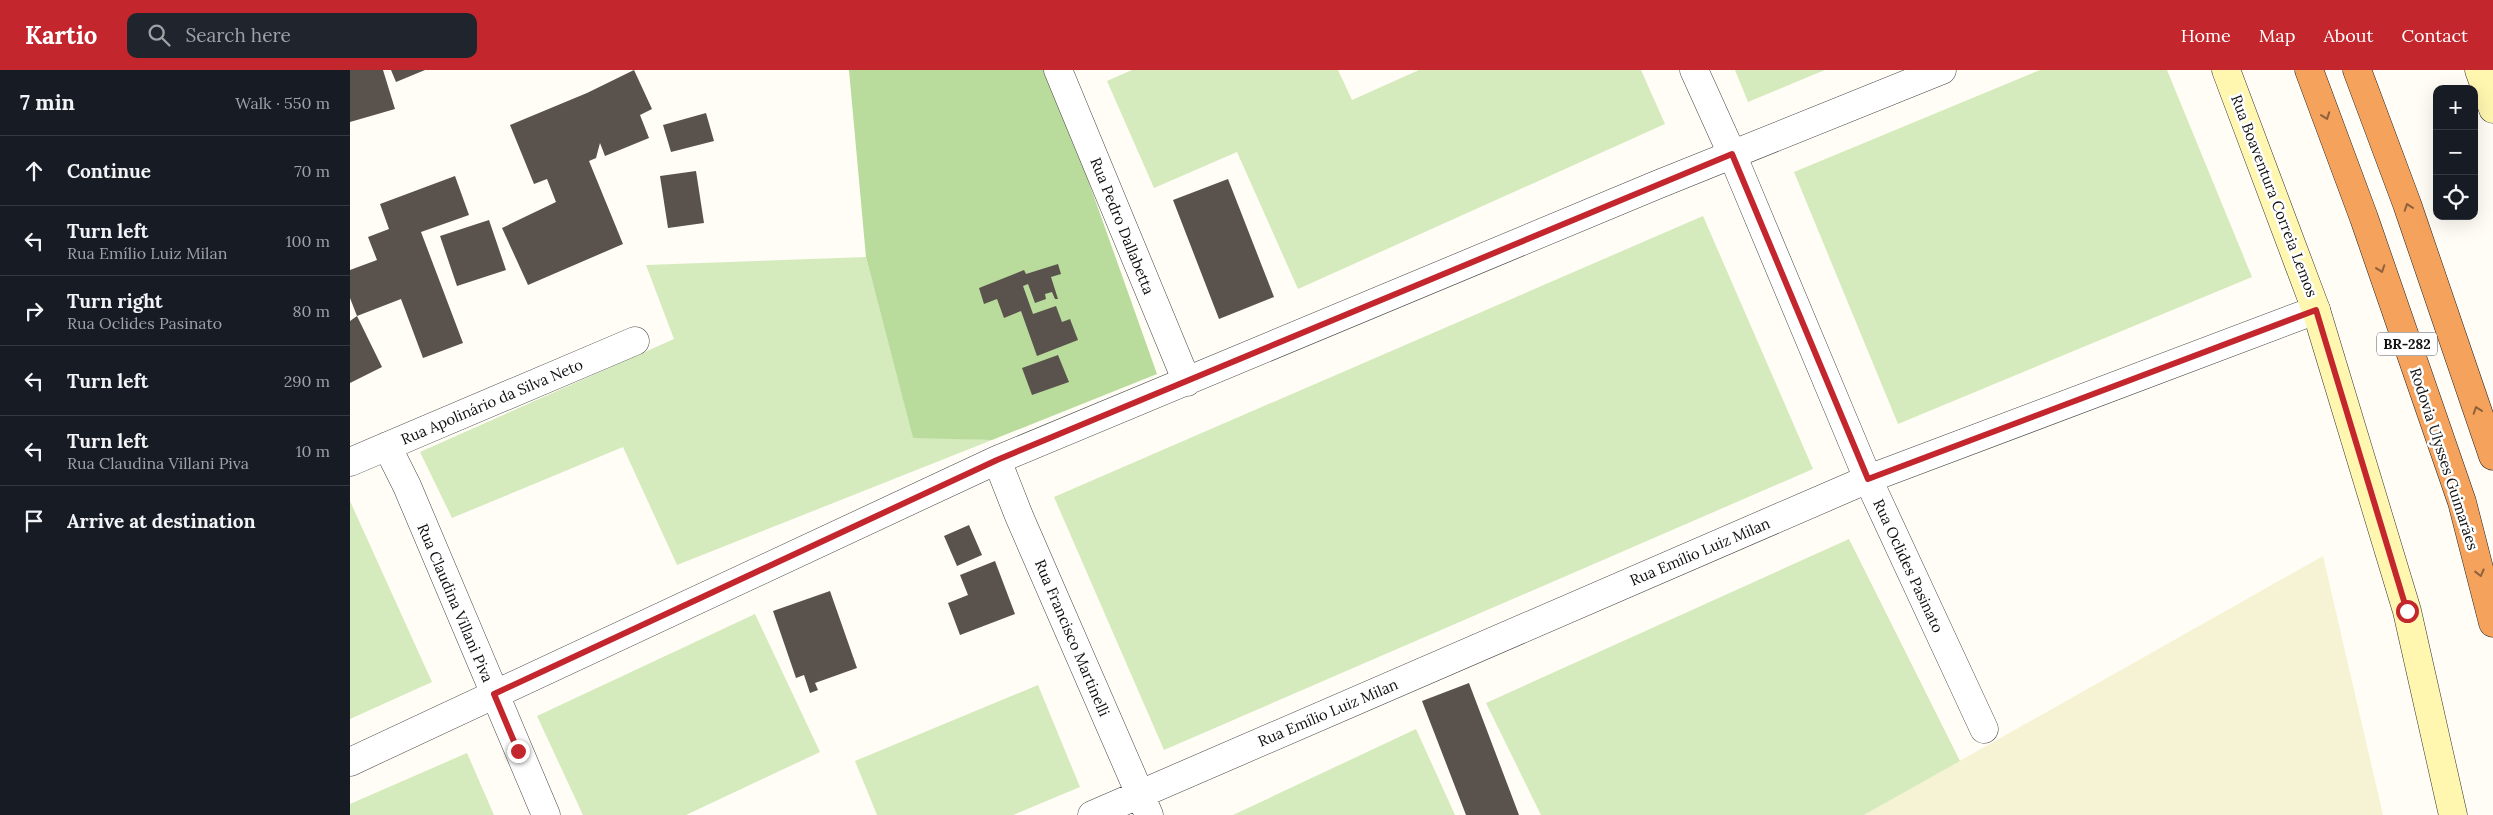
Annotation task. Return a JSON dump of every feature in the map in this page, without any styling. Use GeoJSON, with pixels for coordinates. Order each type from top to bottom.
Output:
{"type":"FeatureCollection","features":[{"type":"Feature","properties":{"kind":"highway","name":"Rodovia Ulysses Guimarães"},"geometry":{"type":"LineString","coordinates":[[2309,70],[2364,218],[2462,502],[2493,623]]}},
{"type":"Feature","properties":{"kind":"highway","name":"BR-282"},"geometry":{"type":"LineString","coordinates":[[2357,70],[2407,204],[2493,456]]}},
{"type":"Feature","properties":{"kind":"street","name":"Rua Pedro Dallabetta"},"geometry":{"type":"LineString","coordinates":[[1058,70],[1187,382]]}},
{"type":"Feature","properties":{"kind":"street","name":"Rua Oclides Pasinato"},"geometry":{"type":"LineString","coordinates":[[1694,70],[1732,154],[1868,479],[1984,730]]}},
{"type":"Feature","properties":{"kind":"street"},"geometry":{"type":"LineString","coordinates":[[350,762],[997,460],[1732,154],[1942,70]]}},
{"type":"Feature","properties":{"kind":"street","name":"Rua Boaventura Correia Lemos"},"geometry":{"type":"LineString","coordinates":[[2226,70],[2316,310],[2407,611],[2453,815]]}},
{"type":"Feature","properties":{"kind":"street"},"geometry":{"type":"LineString","coordinates":[[2479,70],[2493,109]]}},
{"type":"Feature","properties":{"kind":"street","name":"Rua Emílio Luiz Milan"},"geometry":{"type":"LineString","coordinates":[[1092,815],[1144,805],[1868,479],[2316,310]]}},
{"type":"Feature","properties":{"kind":"street","name":"Rua Apolinário da Silva Neto"},"geometry":{"type":"LineString","coordinates":[[350,462],[635,341]]}},
{"type":"Feature","properties":{"kind":"street","name":"Rua Claudina Villani Piva"},"geometry":{"type":"LineString","coordinates":[[387,446],[407,486],[546,815]]}},
{"type":"Feature","properties":{"kind":"street","name":"Rua Francisco Martinelli"},"geometry":{"type":"LineString","coordinates":[[997,460],[1144,805]]}},
{"type":"Feature","properties":{"kind":"shaded area"},"geometry":{"type":"Polygon","coordinates":[[[2323,556],[2383,815],[1864,815],[2323,556]]]}},
{"type":"Feature","properties":{"kind":"green space"},"geometry":{"type":"Polygon","coordinates":[[[849,70],[1049,70],[1157,374],[992,440],[913,438],[866,257],[849,70]]]}},
{"type":"Feature","properties":{"kind":"green space"},"geometry":{"type":"Polygon","coordinates":[[[1132,70],[1338,70],[1352,100],[1419,70],[1641,70],[1665,124],[1298,289],[1237,152],[1154,188],[1107,81],[1132,70]]]}},
{"type":"Feature","properties":{"kind":"green space"},"geometry":{"type":"Polygon","coordinates":[[[1735,70],[1825,70],[1748,102],[1735,70]]]}},
{"type":"Feature","properties":{"kind":"green space"},"geometry":{"type":"Polygon","coordinates":[[[2040,70],[2167,70],[2252,277],[1898,424],[1794,172],[2040,70]]]}},
{"type":"Feature","properties":{"kind":"green space"},"geometry":{"type":"Polygon","coordinates":[[[1703,216],[1813,469],[1164,750],[1054,497],[1703,216]]]}},
{"type":"Feature","properties":{"kind":"green space"},"geometry":{"type":"Polygon","coordinates":[[[866,257],[913,437],[992,440],[677,565],[623,447],[452,518],[420,452],[674,339],[646,265],[866,257]]]}},
{"type":"Feature","properties":{"kind":"green space"},"geometry":{"type":"Polygon","coordinates":[[[350,501],[432,682],[350,719],[350,501]]]}},
{"type":"Feature","properties":{"kind":"green space"},"geometry":{"type":"Polygon","coordinates":[[[1849,539],[1960,761],[1864,815],[1541,815],[1486,703],[1849,539]]]}},
{"type":"Feature","properties":{"kind":"green space"},"geometry":{"type":"Polygon","coordinates":[[[755,614],[820,752],[686,815],[583,815],[537,716],[755,614]]]}},
{"type":"Feature","properties":{"kind":"green space"},"geometry":{"type":"Polygon","coordinates":[[[1038,685],[1080,787],[1013,815],[877,815],[855,761],[1038,685]]]}},
{"type":"Feature","properties":{"kind":"green space"},"geometry":{"type":"Polygon","coordinates":[[[1416,729],[1455,815],[1233,815],[1416,729]]]}},
{"type":"Feature","properties":{"kind":"green space"},"geometry":{"type":"Polygon","coordinates":[[[467,753],[494,815],[350,815],[350,804],[467,753]]]}},
{"type":"Feature","properties":{"kind":"building"},"geometry":{"type":"Polygon","coordinates":[[[350,70],[383,70],[395,109],[350,122],[350,70]]]}},
{"type":"Feature","properties":{"kind":"building"},"geometry":{"type":"Polygon","coordinates":[[[391,70],[425,70],[396,82],[391,70]]]}},
{"type":"Feature","properties":{"kind":"building"},"geometry":{"type":"Polygon","coordinates":[[[634,70],[652,109],[640,115],[649,138],[605,156],[600,143],[596,158],[589,161],[623,244],[528,285],[502,228],[556,202],[547,179],[534,184],[510,125],[587,93],[634,70]]]}},
{"type":"Feature","properties":{"kind":"building"},"geometry":{"type":"Polygon","coordinates":[[[706,113],[714,141],[671,152],[663,125],[706,113]]]}},
{"type":"Feature","properties":{"kind":"building"},"geometry":{"type":"Polygon","coordinates":[[[696,171],[704,223],[668,228],[660,176],[696,171]]]}},
{"type":"Feature","properties":{"kind":"building"},"geometry":{"type":"Polygon","coordinates":[[[455,176],[469,215],[421,232],[463,343],[423,358],[401,299],[357,316],[350,298],[350,270],[377,260],[368,237],[389,229],[380,204],[455,176]]]}},
{"type":"Feature","properties":{"kind":"building"},"geometry":{"type":"Polygon","coordinates":[[[1228,179],[1274,297],[1219,319],[1173,200],[1228,179]]]}},
{"type":"Feature","properties":{"kind":"building"},"geometry":{"type":"Polygon","coordinates":[[[489,220],[506,270],[457,286],[440,236],[489,220]]]}},
{"type":"Feature","properties":{"kind":"building"},"geometry":{"type":"Polygon","coordinates":[[[1058,264],[1061,274],[1051,277],[1058,299],[1055,299],[1052,292],[1045,294],[1046,299],[1035,303],[1028,284],[1023,286],[1033,314],[1056,306],[1062,322],[1070,319],[1078,340],[1037,356],[1021,311],[1004,318],[997,299],[984,304],[979,288],[1024,270],[1026,274],[1058,264]]]}},
{"type":"Feature","properties":{"kind":"building"},"geometry":{"type":"Polygon","coordinates":[[[357,316],[382,367],[350,383],[350,321],[357,316]]]}},
{"type":"Feature","properties":{"kind":"building"},"geometry":{"type":"Polygon","coordinates":[[[1058,355],[1069,382],[1032,395],[1022,368],[1058,355]]]}},
{"type":"Feature","properties":{"kind":"building"},"geometry":{"type":"Polygon","coordinates":[[[969,525],[982,555],[957,566],[944,536],[969,525]]]}},
{"type":"Feature","properties":{"kind":"building"},"geometry":{"type":"Polygon","coordinates":[[[995,561],[1015,614],[960,635],[948,603],[968,595],[960,575],[995,561]]]}},
{"type":"Feature","properties":{"kind":"building"},"geometry":{"type":"Polygon","coordinates":[[[830,591],[857,668],[815,683],[818,690],[810,693],[804,675],[796,678],[773,611],[830,591]]]}},
{"type":"Feature","properties":{"kind":"building"},"geometry":{"type":"Polygon","coordinates":[[[1469,683],[1519,815],[1466,815],[1422,701],[1469,683]]]}},
{"type":"Feature","properties":{"kind":"route"},"geometry":{"type":"LineString","coordinates":[[518,751],[494,694],[997,460],[1732,154],[1868,479],[2316,310],[2407,611]]}}]}
